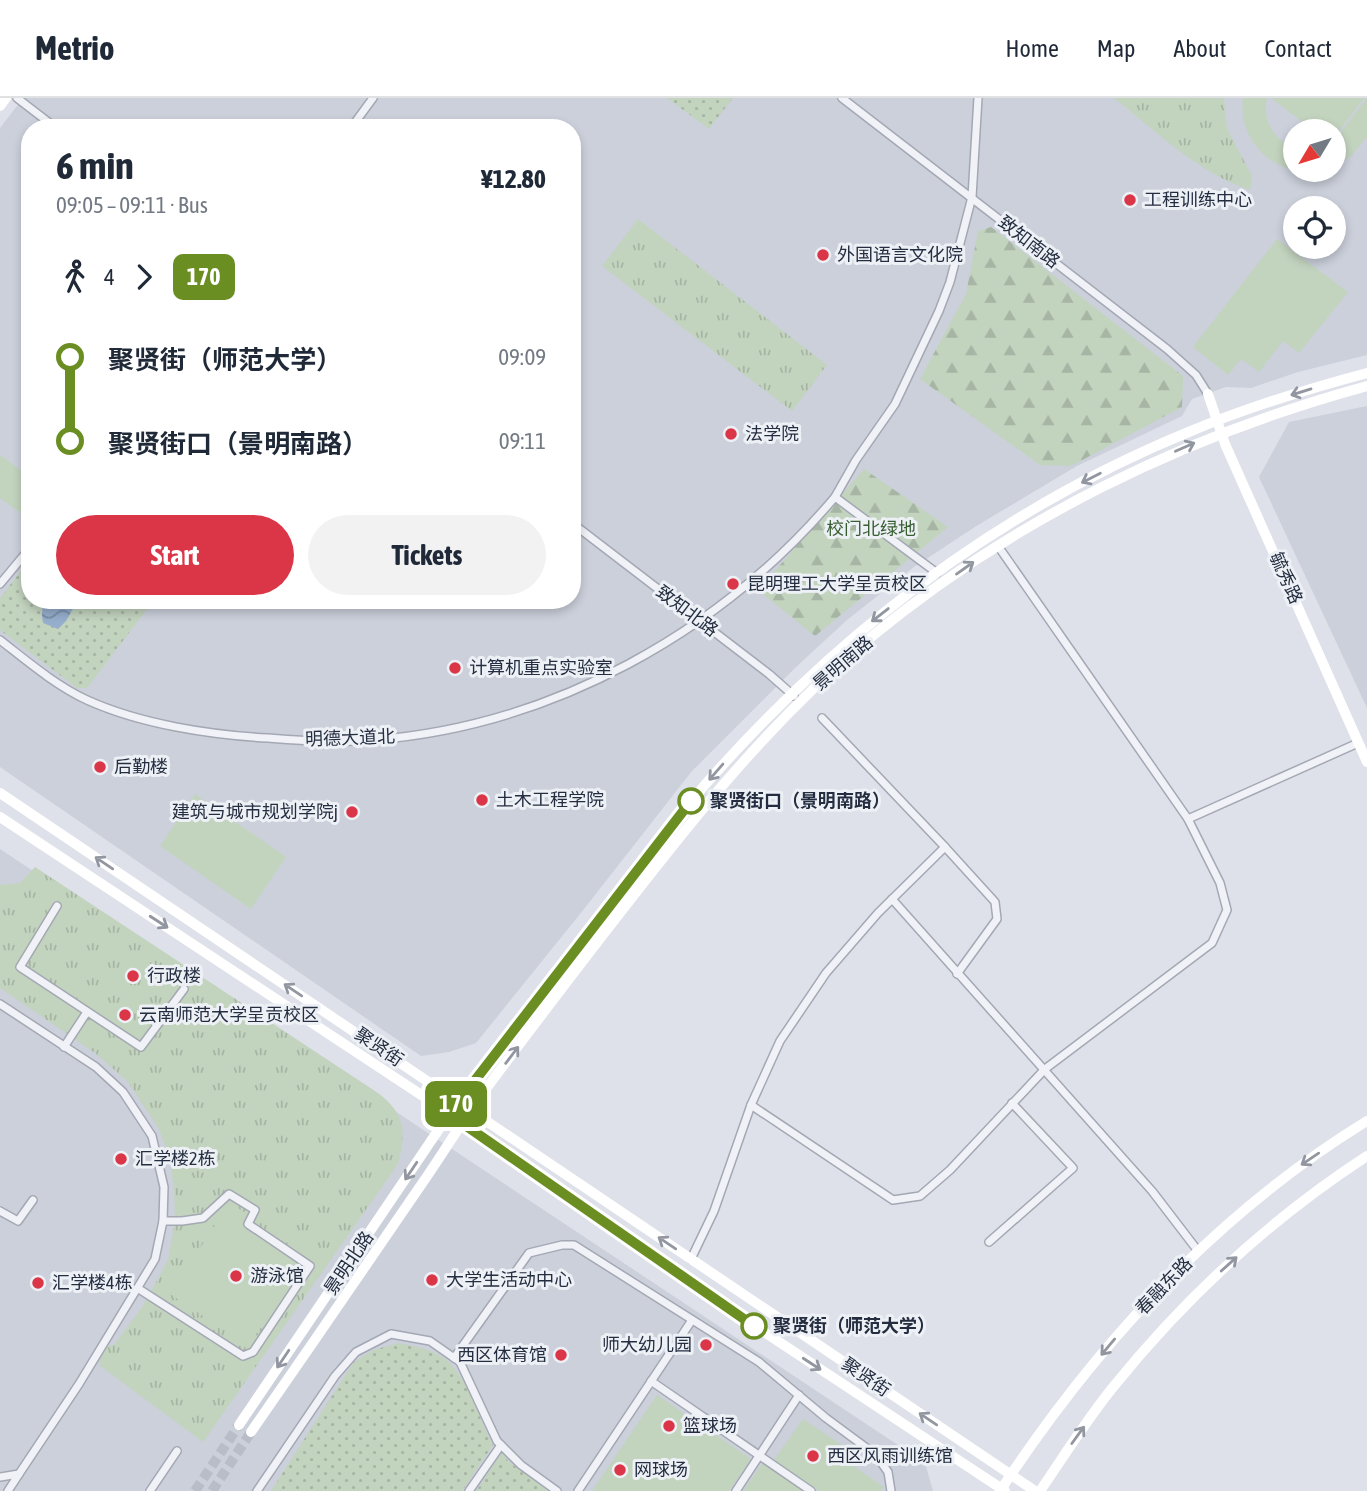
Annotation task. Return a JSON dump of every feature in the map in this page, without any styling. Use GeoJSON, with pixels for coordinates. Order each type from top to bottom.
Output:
{"type":"FeatureCollection","features":[{"type":"Feature","properties":{"kind":"main road"},"geometry":{"type":"LineString","coordinates":[[0,106],[6,98]]}},
{"type":"Feature","properties":{"kind":"main road","name":"景明南路"},"geometry":{"type":"LineString","coordinates":[[458,1101],[703,787],[791,693],[858,632],[937,573],[1051,498],[1113,466],[1216,422],[1298,393],[1367,373]]}},
{"type":"Feature","properties":{"kind":"main road","name":"景明南路"},"geometry":{"type":"LineString","coordinates":[[463,1123],[664,855],[748,754],[800,701],[866,641],[998,546],[1058,509],[1119,477],[1220,433],[1278,412],[1367,386]]}},
{"type":"Feature","properties":{"kind":"main road","name":"毓秀路"},"geometry":{"type":"LineString","coordinates":[[1208,394],[1220,433],[1367,762]]}},
{"type":"Feature","properties":{"kind":"main road","name":"聚贤街"},"geometry":{"type":"LineString","coordinates":[[0,793],[1037,1491]]}},
{"type":"Feature","properties":{"kind":"main road","name":"聚贤街"},"geometry":{"type":"LineString","coordinates":[[3,819],[463,1123],[743,1318],[1002,1490]]}},
{"type":"Feature","properties":{"kind":"main road","name":"景明北路"},"geometry":{"type":"LineString","coordinates":[[239,1424],[458,1101]]}},
{"type":"Feature","properties":{"kind":"main road","name":"春融东路"},"geometry":{"type":"LineString","coordinates":[[1002,1490],[1010,1474],[1069,1394],[1149,1299],[1198,1251],[1297,1167],[1367,1121]]}},
{"type":"Feature","properties":{"kind":"main road","name":"景明北路"},"geometry":{"type":"LineString","coordinates":[[251,1432],[463,1123]]}},
{"type":"Feature","properties":{"kind":"main road","name":"春融东路"},"geometry":{"type":"LineString","coordinates":[[1037,1491],[1113,1387],[1168,1323],[1271,1227],[1367,1156]]}},
{"type":"Feature","properties":{"kind":"street"},"geometry":{"type":"LineString","coordinates":[[17,98],[44,119]]}},
{"type":"Feature","properties":{"kind":"street"},"geometry":{"type":"LineString","coordinates":[[358,119],[373,98]]}},
{"type":"Feature","properties":{"kind":"street","name":"致知南路"},"geometry":{"type":"LineString","coordinates":[[842,98],[1187,366],[1208,394]]}},
{"type":"Feature","properties":{"kind":"street","name":"明德大道北"},"geometry":{"type":"LineString","coordinates":[[0,640],[65,688],[124,714],[237,737],[356,741],[439,731],[516,713],[606,677],[699,620],[761,572],[835,497],[856,460],[895,404],[939,312],[950,282],[972,197],[978,98]]}},
{"type":"Feature","properties":{"kind":"street"},"geometry":{"type":"LineString","coordinates":[[835,497],[937,573]]}},
{"type":"Feature","properties":{"kind":"street","name":"致知北路"},"geometry":{"type":"LineString","coordinates":[[581,530],[800,701]]}},
{"type":"Feature","properties":{"kind":"street"},"geometry":{"type":"LineString","coordinates":[[751,1104],[893,1200],[920,1196],[950,1170],[1045,1069],[1212,943],[1227,910],[1220,883],[1188,819],[998,546]]}},
{"type":"Feature","properties":{"kind":"street"},"geometry":{"type":"LineString","coordinates":[[0,584],[21,559]]}},
{"type":"Feature","properties":{"kind":"street"},"geometry":{"type":"LineString","coordinates":[[822,719],[995,902],[997,919],[957,974]]}},
{"type":"Feature","properties":{"kind":"street"},"geometry":{"type":"LineString","coordinates":[[1188,819],[1358,743]]}},
{"type":"Feature","properties":{"kind":"street"},"geometry":{"type":"LineString","coordinates":[[0,830],[3,819]]}},
{"type":"Feature","properties":{"kind":"street"},"geometry":{"type":"LineString","coordinates":[[691,1259],[714,1211],[751,1104],[780,1041],[826,973],[878,913],[945,847]]}},
{"type":"Feature","properties":{"kind":"street"},"geometry":{"type":"LineString","coordinates":[[892,899],[1152,1191],[1198,1251]]}},
{"type":"Feature","properties":{"kind":"street"},"geometry":{"type":"LineString","coordinates":[[57,906],[20,967],[141,1047],[184,989]]}},
{"type":"Feature","properties":{"kind":"street"},"geometry":{"type":"LineString","coordinates":[[0,1004],[96,1067],[123,1092],[152,1136],[164,1187],[163,1221],[155,1259],[139,1289],[8,1491]]}},
{"type":"Feature","properties":{"kind":"street"},"geometry":{"type":"LineString","coordinates":[[64,1047],[88,1012]]}},
{"type":"Feature","properties":{"kind":"street"},"geometry":{"type":"LineString","coordinates":[[989,1242],[1073,1168],[1012,1103]]}},
{"type":"Feature","properties":{"kind":"street"},"geometry":{"type":"LineString","coordinates":[[139,1289],[243,1356],[253,1353],[310,1266],[248,1224],[255,1210],[229,1195],[203,1218],[163,1221]]}},
{"type":"Feature","properties":{"kind":"street"},"geometry":{"type":"LineString","coordinates":[[0,1211],[18,1221],[33,1200]]}},
{"type":"Feature","properties":{"kind":"street"},"geometry":{"type":"LineString","coordinates":[[454,1358],[528,1253],[574,1245],[759,1362],[876,1455],[888,1472],[891,1491]]}},
{"type":"Feature","properties":{"kind":"street"},"geometry":{"type":"LineString","coordinates":[[578,1491],[692,1320]]}},
{"type":"Feature","properties":{"kind":"street"},"geometry":{"type":"LineString","coordinates":[[257,1491],[335,1376],[356,1352],[391,1334],[430,1341],[460,1362],[497,1441],[521,1465],[557,1491]]}},
{"type":"Feature","properties":{"kind":"street"},"geometry":{"type":"LineString","coordinates":[[651,1381],[811,1491]]}},
{"type":"Feature","properties":{"kind":"street"},"geometry":{"type":"LineString","coordinates":[[736,1491],[799,1395]]}},
{"type":"Feature","properties":{"kind":"street"},"geometry":{"type":"LineString","coordinates":[[469,1491],[501,1445]]}},
{"type":"Feature","properties":{"kind":"street"},"geometry":{"type":"LineString","coordinates":[[150,1491],[177,1451]]}},
{"type":"Feature","properties":{"kind":"street"},"geometry":{"type":"LineString","coordinates":[[0,1478],[19,1474]]}},
{"type":"Feature","properties":{"kind":"shaded area","name":"昆明理工大学呈贡校区"},"geometry":{"type":"Polygon","coordinates":[[[23,98],[1367,98],[1367,355],[1298,372],[1251,388],[1226,387],[1192,399],[1182,416],[1077,466],[914,567],[847,620],[692,771],[476,1043],[449,1052],[421,1056],[0,767],[0,128],[23,98]]]}},
{"type":"Feature","properties":{"kind":"shaded area"},"geometry":{"type":"Polygon","coordinates":[[[1367,406],[1367,708],[1259,477],[1289,422],[1367,406]]]}},
{"type":"Feature","properties":{"kind":"shaded area","name":"云南师范大学呈贡校区"},"geometry":{"type":"Polygon","coordinates":[[[0,849],[925,1463],[933,1491],[0,1491],[0,849]]]}},
{"type":"Feature","properties":{"kind":"green space"},"geometry":{"type":"Polygon","coordinates":[[[667,98],[733,98],[709,129],[667,98]]]}},
{"type":"Feature","properties":{"kind":"green space"},"geometry":{"type":"Polygon","coordinates":[[[1114,98],[1224,98],[1227,129],[1252,176],[1250,190],[1231,183],[1195,162],[1114,98]]]}},
{"type":"Feature","properties":{"kind":"green space"},"geometry":{"type":"Polygon","coordinates":[[[1243,98],[1267,98],[1268,122],[1283,141],[1283,166],[1254,144],[1243,115],[1243,98]]]}},
{"type":"Feature","properties":{"kind":"green space"},"geometry":{"type":"Polygon","coordinates":[[[1271,98],[1364,98],[1346,122],[1346,119],[1298,119],[1271,98]]]}},
{"type":"Feature","properties":{"kind":"green space"},"geometry":{"type":"Polygon","coordinates":[[[1367,98],[1367,137],[1346,159],[1346,125],[1367,98]]]}},
{"type":"Feature","properties":{"kind":"green space"},"geometry":{"type":"Polygon","coordinates":[[[638,219],[827,365],[792,411],[602,266],[638,219]]]}},
{"type":"Feature","properties":{"kind":"green space"},"geometry":{"type":"Polygon","coordinates":[[[991,227],[1183,376],[1182,407],[1071,466],[1040,465],[920,379],[966,294],[978,231],[991,227]]]}},
{"type":"Feature","properties":{"kind":"green space"},"geometry":{"type":"Polygon","coordinates":[[[1277,239],[1283,243],[1283,259],[1304,259],[1348,292],[1299,353],[1283,341],[1259,372],[1241,359],[1228,375],[1193,347],[1277,239]]]}},
{"type":"Feature","properties":{"kind":"green space"},"geometry":{"type":"Polygon","coordinates":[[[0,455],[21,470],[21,513],[0,498],[0,455]]]}},
{"type":"Feature","properties":{"kind":"green space","name":"校门北绿地"},"geometry":{"type":"Polygon","coordinates":[[[864,469],[948,527],[815,636],[758,590],[864,469]]]}},
{"type":"Feature","properties":{"kind":"green space"},"geometry":{"type":"Polygon","coordinates":[[[21,571],[21,609],[147,609],[87,688],[77,688],[0,630],[0,598],[21,571]]]}},
{"type":"Feature","properties":{"kind":"green space"},"geometry":{"type":"Polygon","coordinates":[[[195,794],[286,857],[251,909],[160,846],[195,794]]]}},
{"type":"Feature","properties":{"kind":"green space"},"geometry":{"type":"Polygon","coordinates":[[[35,867],[375,1091],[392,1106],[401,1122],[402,1141],[398,1164],[203,1442],[99,1365],[103,1346],[114,1345],[143,1306],[168,1260],[175,1221],[170,1158],[158,1127],[127,1081],[95,1053],[0,988],[0,885],[20,883],[35,867]]]}},
{"type":"Feature","properties":{"kind":"green space","name":"游泳馆"},"geometry":{"type":"Polygon","coordinates":[[[230,1202],[248,1215],[241,1227],[298,1263],[280,1287],[285,1291],[248,1346],[170,1294],[230,1202]]]}},
{"type":"Feature","properties":{"kind":"green space"},"geometry":{"type":"Polygon","coordinates":[[[399,1343],[431,1351],[450,1363],[465,1384],[493,1445],[462,1491],[271,1491],[353,1363],[373,1350],[399,1343]]]}},
{"type":"Feature","properties":{"kind":"green space","name":"篮球场"},"geometry":{"type":"Polygon","coordinates":[[[657,1395],[751,1459],[729,1491],[592,1491],[657,1395]]]}},
{"type":"Feature","properties":{"kind":"green space","name":"西区风雨训练馆"},"geometry":{"type":"Polygon","coordinates":[[[803,1419],[852,1452],[846,1461],[884,1487],[881,1491],[819,1491],[774,1460],[803,1419]]]}},
{"type":"Feature","properties":{"kind":"green space"},"geometry":{"type":"Polygon","coordinates":[[[502,1452],[508,1461],[548,1491],[476,1491],[502,1452]]]}},
{"type":"Feature","properties":{"kind":"green space"},"geometry":{"type":"Polygon","coordinates":[[[764,1461],[808,1491],[743,1491],[764,1461]]]}},
{"type":"Feature","properties":{"kind":"water"},"geometry":{"type":"Polygon","coordinates":[[[42,609],[73,609],[58,629],[43,623],[42,609]]]}},
{"type":"Feature","properties":{"kind":"tunnel"},"geometry":{"type":"LineString","coordinates":[[195,1491],[239,1425]]}},
{"type":"Feature","properties":{"kind":"tunnel"},"geometry":{"type":"LineString","coordinates":[[212,1491],[251,1432]]}},
{"type":"Feature","properties":{"kind":"bus line","name":"170"},"geometry":{"type":"LineString","coordinates":[[691,801],[449,1114],[754,1326]]}},
{"type":"Feature","properties":{"kind":"place","name":"工程训练中心"},"geometry":{"type":"Point","coordinates":[1130,200]}},
{"type":"Feature","properties":{"kind":"place","name":"外国语言文化院"},"geometry":{"type":"Point","coordinates":[823,255]}},
{"type":"Feature","properties":{"kind":"place","name":"法学院"},"geometry":{"type":"Point","coordinates":[731,434]}},
{"type":"Feature","properties":{"kind":"place","name":"昆明理工大学呈贡校区"},"geometry":{"type":"Point","coordinates":[733,584]}},
{"type":"Feature","properties":{"kind":"place","name":"计算机重点实验室"},"geometry":{"type":"Point","coordinates":[455,668]}},
{"type":"Feature","properties":{"kind":"place","name":"后勤楼"},"geometry":{"type":"Point","coordinates":[100,767]}},
{"type":"Feature","properties":{"kind":"place","name":"土木工程学院"},"geometry":{"type":"Point","coordinates":[482,800]}},
{"type":"Feature","properties":{"kind":"place","name":"聚贤街口（景明南路）"},"geometry":{"type":"Point","coordinates":[691,801]}},
{"type":"Feature","properties":{"kind":"place","name":"建筑与城市规划学院j"},"geometry":{"type":"Point","coordinates":[352,812]}},
{"type":"Feature","properties":{"kind":"place","name":"行政楼"},"geometry":{"type":"Point","coordinates":[133,976]}},
{"type":"Feature","properties":{"kind":"place","name":"云南师范大学呈贡校区"},"geometry":{"type":"Point","coordinates":[125,1015]}},
{"type":"Feature","properties":{"kind":"place","name":"汇学楼2栋"},"geometry":{"type":"Point","coordinates":[121,1159]}},
{"type":"Feature","properties":{"kind":"place","name":"游泳馆"},"geometry":{"type":"Point","coordinates":[236,1276]}},
{"type":"Feature","properties":{"kind":"place","name":"大学生活动中心"},"geometry":{"type":"Point","coordinates":[432,1280]}},
{"type":"Feature","properties":{"kind":"place","name":"汇学楼4栋"},"geometry":{"type":"Point","coordinates":[38,1283]}},
{"type":"Feature","properties":{"kind":"place","name":"聚贤街（师范大学）"},"geometry":{"type":"Point","coordinates":[754,1326]}},
{"type":"Feature","properties":{"kind":"place","name":"师大幼儿园"},"geometry":{"type":"Point","coordinates":[706,1345]}},
{"type":"Feature","properties":{"kind":"place","name":"西区体育馆"},"geometry":{"type":"Point","coordinates":[561,1355]}},
{"type":"Feature","properties":{"kind":"place","name":"篮球场"},"geometry":{"type":"Point","coordinates":[669,1426]}},
{"type":"Feature","properties":{"kind":"place","name":"西区风雨训练馆"},"geometry":{"type":"Point","coordinates":[813,1456]}},
{"type":"Feature","properties":{"kind":"place","name":"网球场"},"geometry":{"type":"Point","coordinates":[620,1470]}}]}
